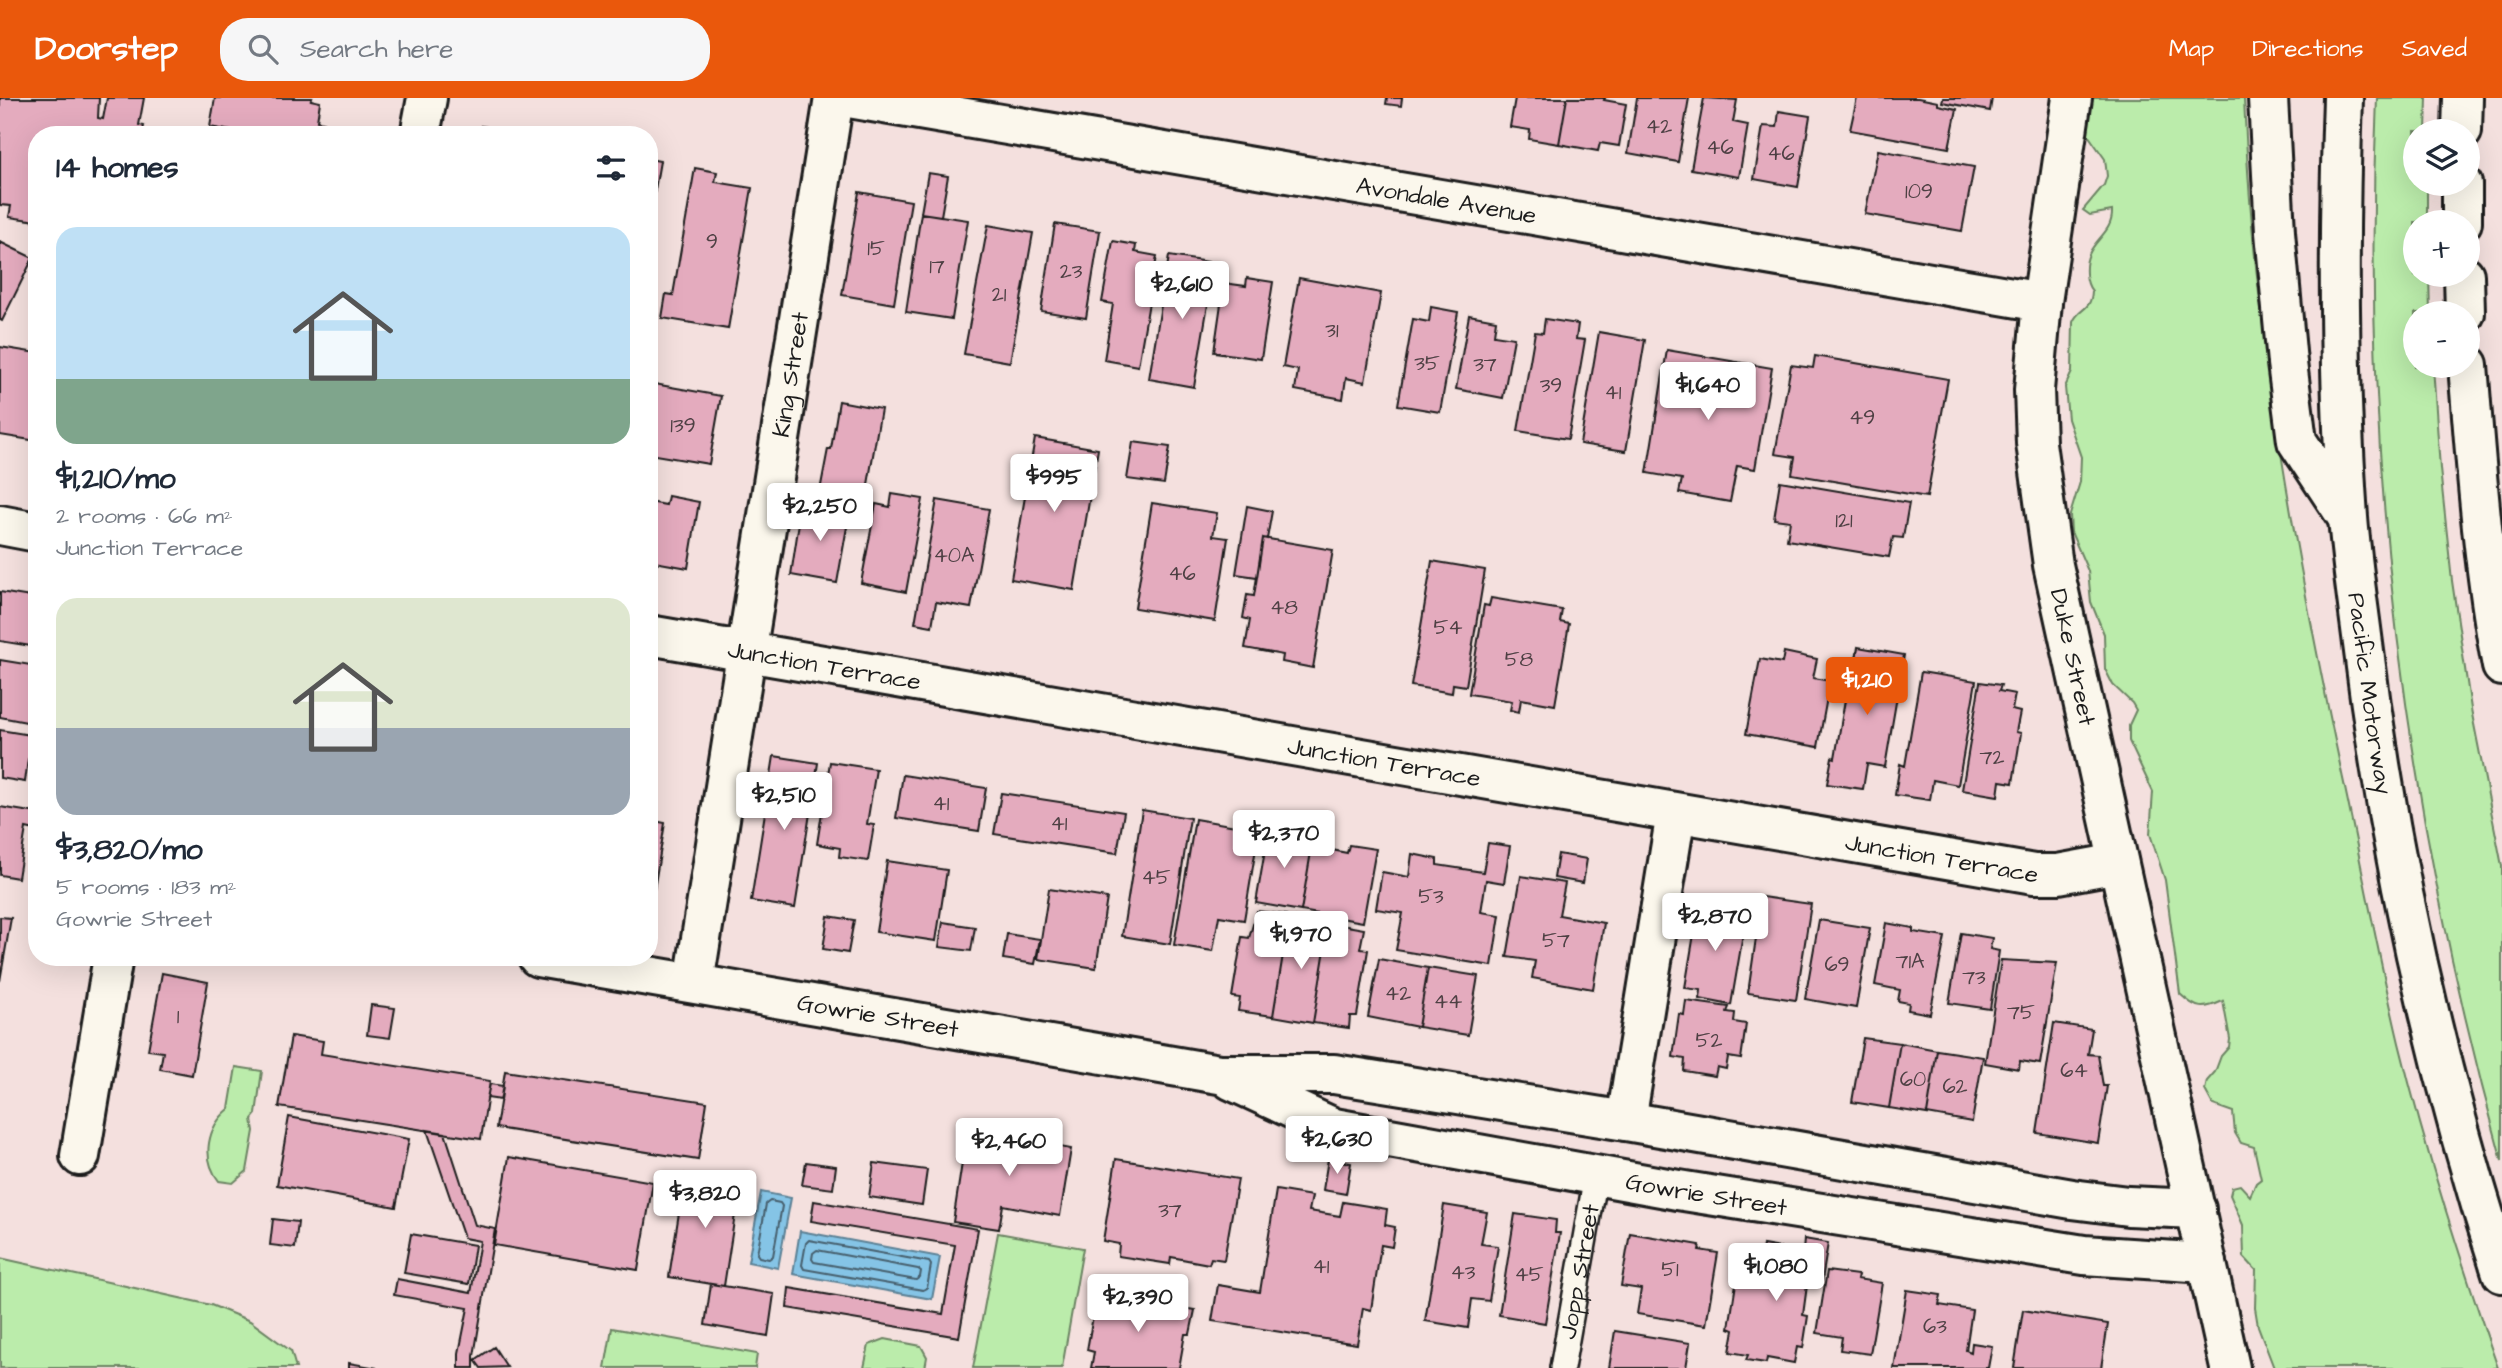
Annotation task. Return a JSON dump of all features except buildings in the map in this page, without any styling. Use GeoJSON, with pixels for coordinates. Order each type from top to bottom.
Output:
{"type":"FeatureCollection","features":[{"type":"Feature","properties":{"kind":"main road"},"geometry":{"type":"LineString","coordinates":[[422,126],[427,98]]}},
{"type":"Feature","properties":{"kind":"main road","name":"King Street"},"geometry":{"type":"LineString","coordinates":[[694,983],[834,98]]}},
{"type":"Feature","properties":{"kind":"main road","name":"Avondale Avenue"},"geometry":{"type":"LineString","coordinates":[[849,98],[2042,302]]}},
{"type":"Feature","properties":{"kind":"main road","name":"Duke Street"},"geometry":{"type":"LineString","coordinates":[[2072,98],[2042,302],[2034,390],[2043,503],[2053,565],[2230,1368]]}},
{"type":"Feature","properties":{"kind":"main road"},"geometry":{"type":"LineString","coordinates":[[2268,98],[2276,246],[2297,441],[2348,520]]}},
{"type":"Feature","properties":{"kind":"main road","name":"Pacific Motorway"},"geometry":{"type":"LineString","coordinates":[[2343,98],[2339,344],[2348,520],[2372,721],[2404,904],[2444,1074],[2475,1188],[2502,1273]]}},
{"type":"Feature","properties":{"kind":"main road"},"geometry":{"type":"LineString","coordinates":[[2462,119],[2463,98]]}},
{"type":"Feature","properties":{"kind":"main road"},"geometry":{"type":"LineString","coordinates":[[2469,378],[2491,611],[2502,666]]}},
{"type":"Feature","properties":{"kind":"main road"},"geometry":{"type":"LineString","coordinates":[[0,525],[28,530]]}},
{"type":"Feature","properties":{"kind":"main road","name":"Junction Terrace"},"geometry":{"type":"LineString","coordinates":[[658,637],[2034,874],[2058,874],[2118,863]]}},
{"type":"Feature","properties":{"kind":"main road"},"geometry":{"type":"LineString","coordinates":[[1626,1121],[1676,813]]}},
{"type":"Feature","properties":{"kind":"main road"},"geometry":{"type":"LineString","coordinates":[[80,1156],[112,966]]}},
{"type":"Feature","properties":{"kind":"main road","name":"Gowrie Street"},"geometry":{"type":"LineString","coordinates":[[592,966],[1219,1074],[1334,1074],[1626,1121],[2072,1199],[2128,1206],[2196,1209]]}},
{"type":"Feature","properties":{"kind":"main road","name":"Gowrie Street"},"geometry":{"type":"LineString","coordinates":[[1219,1074],[1334,1128],[1596,1175],[2084,1255],[2207,1263]]}},
{"type":"Feature","properties":{"kind":"lane","name":"Jopp Street"},"geometry":{"type":"LineString","coordinates":[[1562,1368],[1596,1175]]}},
{"type":"Feature","properties":{"kind":"green space"},"geometry":{"type":"Polygon","coordinates":[[[2086,98],[2244,98],[2256,269],[2267,355],[2285,480],[2319,665],[2409,1084],[2445,1207],[2498,1368],[2274,1368],[2258,1326],[2255,1308],[2256,1270],[2244,1257],[2243,1225],[2230,1195],[2232,1187],[2240,1185],[2250,1196],[2261,1179],[2254,1147],[2241,1143],[2235,1133],[2233,1112],[2213,1105],[2205,1090],[2207,1081],[2229,1047],[2223,1001],[2200,1007],[2180,994],[2165,880],[2150,834],[2153,792],[2129,741],[2129,725],[2136,710],[2113,685],[2105,669],[2104,634],[2091,602],[2088,571],[2071,532],[2070,515],[2080,482],[2081,457],[2068,419],[2065,387],[2072,372],[2073,322],[2091,298],[2087,258],[2112,218],[2112,211],[2090,215],[2083,210],[2104,185],[2107,176],[2105,159],[2086,132],[2086,98]]]}},
{"type":"Feature","properties":{"kind":"green space"},"geometry":{"type":"Polygon","coordinates":[[[2377,98],[2427,98],[2426,119],[2403,119],[2403,196],[2427,196],[2427,210],[2403,210],[2403,287],[2429,287],[2430,301],[2403,301],[2403,378],[2434,378],[2452,581],[2471,709],[2502,866],[2502,1161],[2468,1031],[2440,900],[2416,768],[2397,635],[2384,501],[2376,367],[2374,233],[2377,98]]]}},
{"type":"Feature","properties":{"kind":"green space"},"geometry":{"type":"Polygon","coordinates":[[[236,1067],[262,1071],[256,1114],[252,1119],[254,1131],[247,1171],[233,1183],[219,1181],[213,1172],[208,1153],[211,1134],[229,1109],[236,1067]]]}},
{"type":"Feature","properties":{"kind":"green space"},"geometry":{"type":"Polygon","coordinates":[[[998,1233],[1083,1248],[1062,1368],[973,1368],[998,1233]]]}},
{"type":"Feature","properties":{"kind":"green space"},"geometry":{"type":"Polygon","coordinates":[[[0,1258],[211,1305],[250,1321],[291,1351],[296,1368],[0,1368],[0,1258]]]}},
{"type":"Feature","properties":{"kind":"green space"},"geometry":{"type":"Polygon","coordinates":[[[612,1328],[757,1354],[755,1368],[605,1368],[612,1328]]]}},
{"type":"Feature","properties":{"kind":"green space"},"geometry":{"type":"Polygon","coordinates":[[[885,1339],[921,1346],[927,1357],[925,1368],[864,1368],[869,1345],[885,1339]]]}},
{"type":"Feature","properties":{"kind":"water"},"geometry":{"type":"Polygon","coordinates":[[[761,1192],[791,1198],[778,1268],[748,1262],[761,1192]]]}},
{"type":"Feature","properties":{"kind":"water"},"geometry":{"type":"Polygon","coordinates":[[[800,1231],[940,1257],[932,1299],[793,1274],[800,1231]]]}}]}
